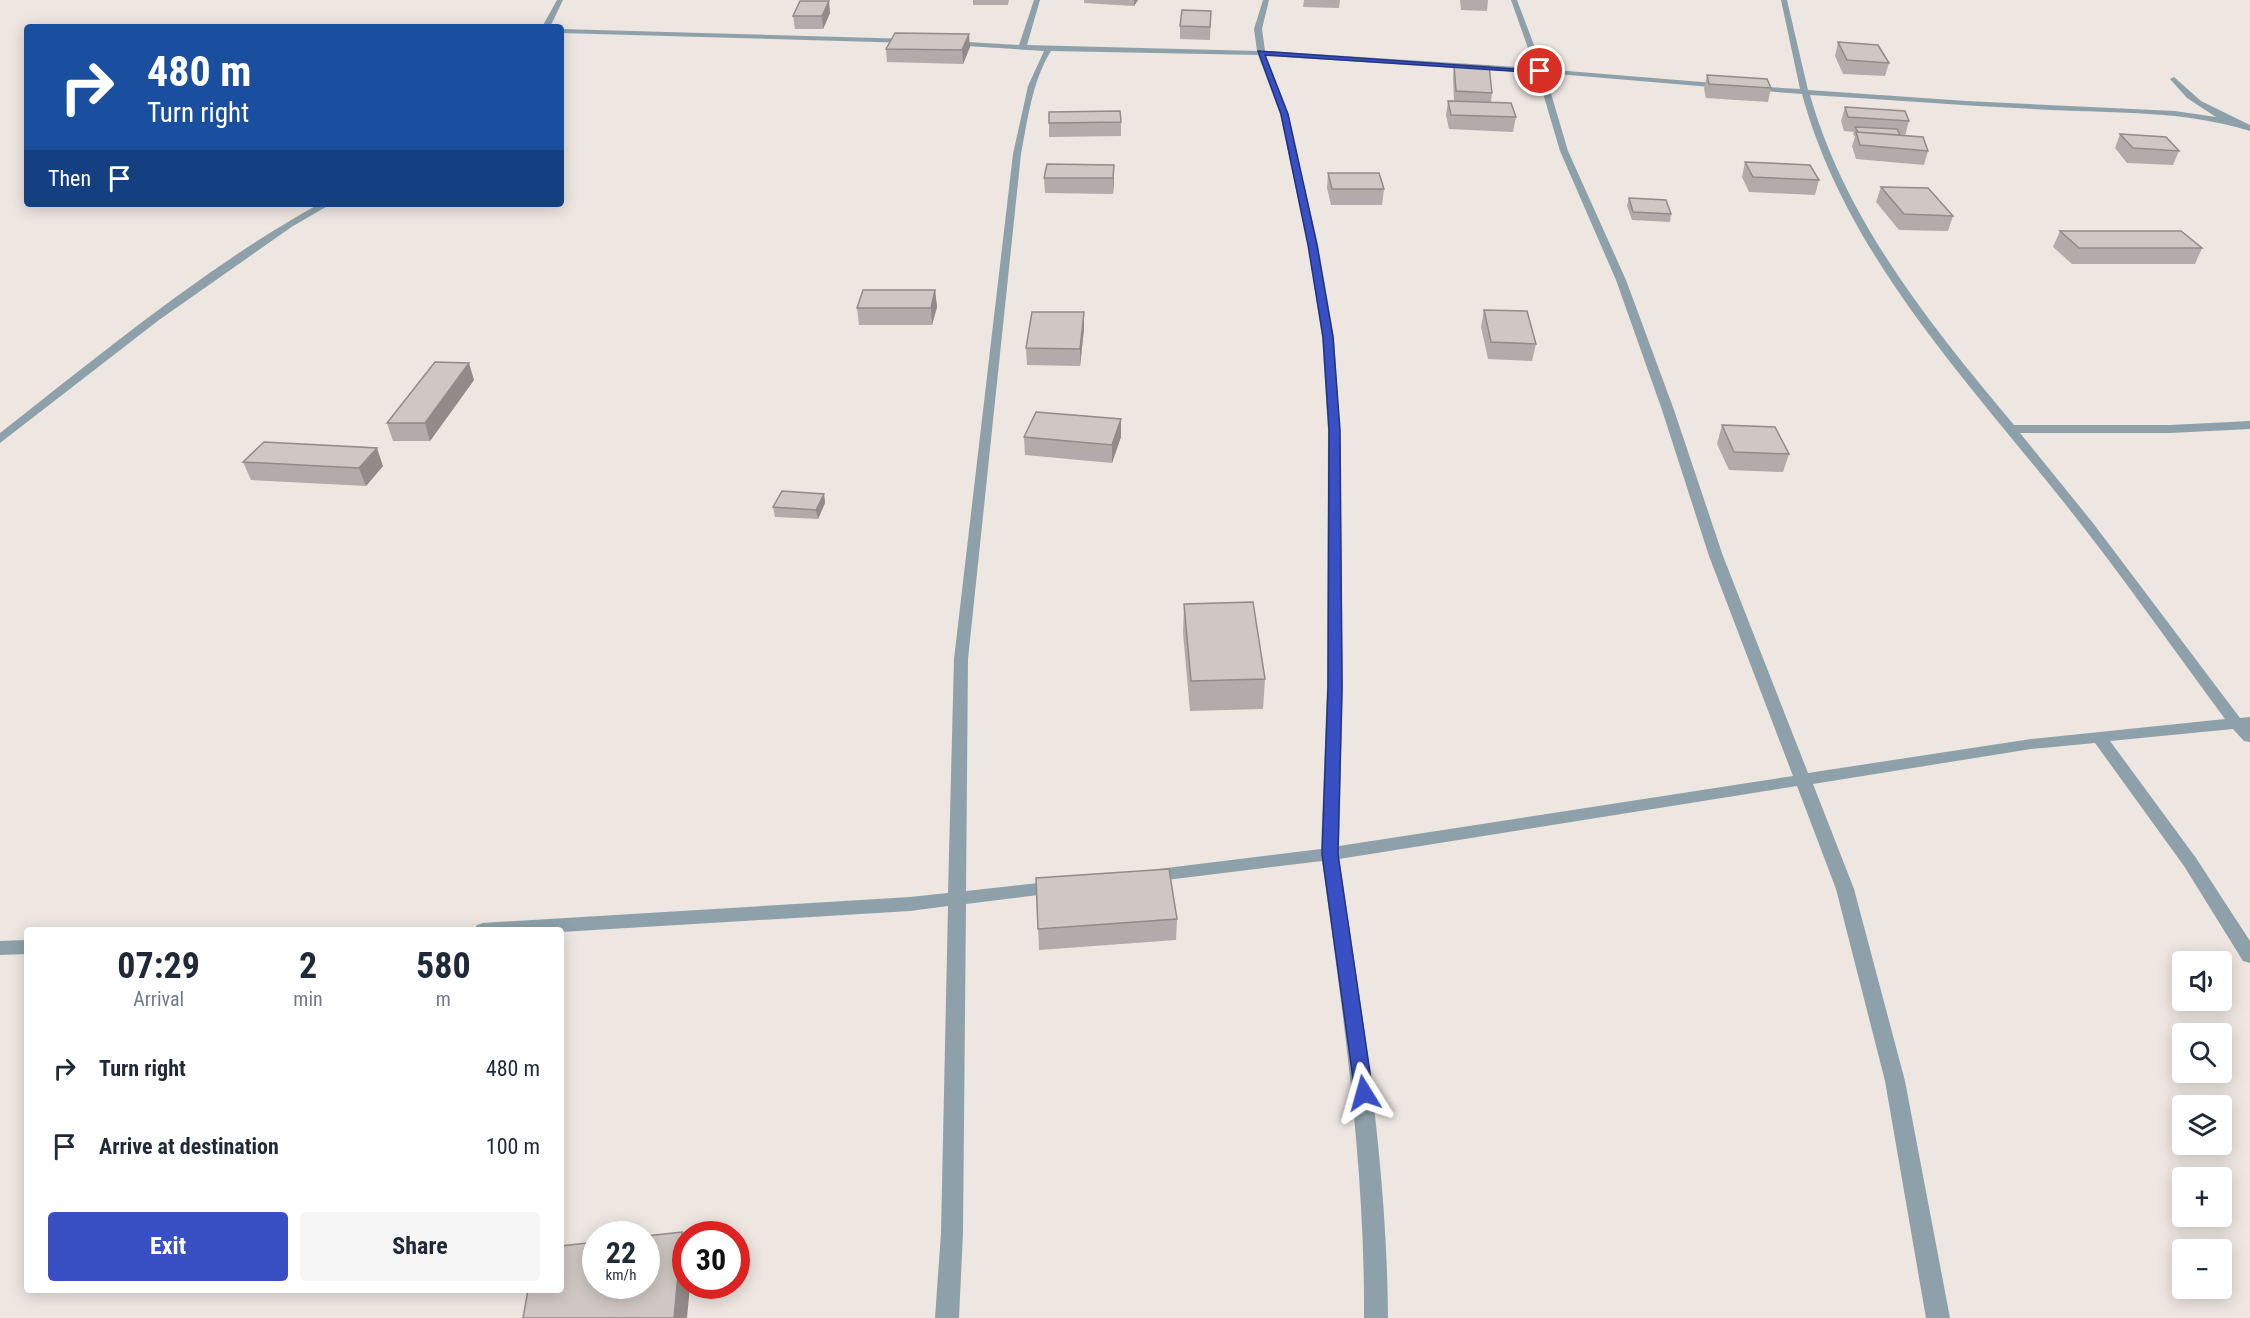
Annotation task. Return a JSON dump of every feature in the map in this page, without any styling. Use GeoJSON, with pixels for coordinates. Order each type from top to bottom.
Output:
{"type":"FeatureCollection","features":[{"type":"Feature","properties":{"kind":"street"},"geometry":{"type":"LineString","coordinates":[[548,24],[560,0]]}},
{"type":"Feature","properties":{"kind":"street"},"geometry":{"type":"LineString","coordinates":[[1022,48],[1037,0]]}},
{"type":"Feature","properties":{"kind":"street"},"geometry":{"type":"LineString","coordinates":[[1266,0],[1257,29],[1261,53],[1284,114],[1313,245],[1328,337],[1334,430],[1335,687],[1330,854],[1364,1093],[1376,1257],[1376,1318]]}},
{"type":"Feature","properties":{"kind":"street"},"geometry":{"type":"LineString","coordinates":[[1514,0],[1540,71],[1564,151],[1621,280],[1668,410],[1716,556],[1845,889],[1895,1081],[1938,1318]]}},
{"type":"Feature","properties":{"kind":"street"},"geometry":{"type":"LineString","coordinates":[[1784,0],[1805,93],[1819,134],[1850,203],[1882,258],[2009,429],[2068,499],[2243,722],[2250,737]]}},
{"type":"Feature","properties":{"kind":"street"},"geometry":{"type":"LineString","coordinates":[[564,32],[917,41]]}},
{"type":"Feature","properties":{"kind":"street"},"geometry":{"type":"LineString","coordinates":[[939,42],[1022,48],[1261,53],[1540,71],[1805,93],[2175,113],[2235,122]]}},
{"type":"Feature","properties":{"kind":"street"},"geometry":{"type":"LineString","coordinates":[[947,1318],[952,1233],[961,659],[1017,154],[1027,101],[1040,61],[1049,48]]}},
{"type":"Feature","properties":{"kind":"street"},"geometry":{"type":"LineString","coordinates":[[2174,79],[2183,93],[2206,109],[2250,128]]}},
{"type":"Feature","properties":{"kind":"street"},"geometry":{"type":"LineString","coordinates":[[2175,113],[2206,109]]}},
{"type":"Feature","properties":{"kind":"street"},"geometry":{"type":"LineString","coordinates":[[0,439],[155,318],[290,224],[321,207]]}},
{"type":"Feature","properties":{"kind":"street"},"geometry":{"type":"LineString","coordinates":[[2009,429],[2170,429],[2250,425]]}},
{"type":"Feature","properties":{"kind":"street"},"geometry":{"type":"LineString","coordinates":[[1131,878],[1330,854],[2097,736],[2243,722]]}},
{"type":"Feature","properties":{"kind":"street"},"geometry":{"type":"LineString","coordinates":[[2097,736],[2190,862],[2250,956]]}},
{"type":"Feature","properties":{"kind":"street"},"geometry":{"type":"LineString","coordinates":[[530,927],[956,900],[1073,885]]}},
{"type":"Feature","properties":{"kind":"street"},"geometry":{"type":"LineString","coordinates":[[0,948],[24,947]]}},
{"type":"Feature","properties":{"kind":"building"},"geometry":{"type":"Polygon","coordinates":[[[800,1],[829,1],[822,16],[793,16],[800,1]]]}},
{"type":"Feature","properties":{"kind":"building"},"geometry":{"type":"Polygon","coordinates":[[[1182,10],[1211,11],[1210,27],[1180,26],[1182,10]]]}},
{"type":"Feature","properties":{"kind":"building"},"geometry":{"type":"Polygon","coordinates":[[[895,33],[969,34],[962,50],[886,49],[895,33]]]}},
{"type":"Feature","properties":{"kind":"building"},"geometry":{"type":"Polygon","coordinates":[[[1838,42],[1878,45],[1889,63],[1847,60],[1838,42]]]}},
{"type":"Feature","properties":{"kind":"building"},"geometry":{"type":"Polygon","coordinates":[[[1454,65],[1489,66],[1492,93],[1456,91],[1454,65]]]}},
{"type":"Feature","properties":{"kind":"building"},"geometry":{"type":"Polygon","coordinates":[[[1707,75],[1767,79],[1771,88],[1709,84],[1707,75]]]}},
{"type":"Feature","properties":{"kind":"building"},"geometry":{"type":"Polygon","coordinates":[[[1448,101],[1511,103],[1516,117],[1451,115],[1448,101]]]}},
{"type":"Feature","properties":{"kind":"building"},"geometry":{"type":"Polygon","coordinates":[[[1845,107],[1905,111],[1909,121],[1848,117],[1845,107]]]}},
{"type":"Feature","properties":{"kind":"building"},"geometry":{"type":"Polygon","coordinates":[[[1120,111],[1121,122],[1049,123],[1049,112],[1120,111]]]}},
{"type":"Feature","properties":{"kind":"building"},"geometry":{"type":"Polygon","coordinates":[[[1855,127],[1897,129],[1900,135],[1858,132],[1855,127]]]}},
{"type":"Feature","properties":{"kind":"building"},"geometry":{"type":"Polygon","coordinates":[[[1856,132],[1923,137],[1928,151],[1860,145],[1856,132]]]}},
{"type":"Feature","properties":{"kind":"building"},"geometry":{"type":"Polygon","coordinates":[[[2120,134],[2166,137],[2179,151],[2133,148],[2120,134]]]}},
{"type":"Feature","properties":{"kind":"building"},"geometry":{"type":"Polygon","coordinates":[[[1745,162],[1810,165],[1819,180],[1753,177],[1745,162]]]}},
{"type":"Feature","properties":{"kind":"building"},"geometry":{"type":"Polygon","coordinates":[[[1047,164],[1114,165],[1113,178],[1044,178],[1047,164]]]}},
{"type":"Feature","properties":{"kind":"building"},"geometry":{"type":"Polygon","coordinates":[[[1328,173],[1379,173],[1384,189],[1332,189],[1328,173]]]}},
{"type":"Feature","properties":{"kind":"building"},"geometry":{"type":"Polygon","coordinates":[[[1881,187],[1928,188],[1953,216],[1904,214],[1881,187]]]}},
{"type":"Feature","properties":{"kind":"building"},"geometry":{"type":"Polygon","coordinates":[[[1629,198],[1666,200],[1671,214],[1633,212],[1629,198]]]}},
{"type":"Feature","properties":{"kind":"building"},"geometry":{"type":"Polygon","coordinates":[[[2060,231],[2181,231],[2202,248],[2079,248],[2060,231]]]}},
{"type":"Feature","properties":{"kind":"building"},"geometry":{"type":"Polygon","coordinates":[[[863,290],[935,290],[931,308],[857,308],[863,290]]]}},
{"type":"Feature","properties":{"kind":"building"},"geometry":{"type":"Polygon","coordinates":[[[1484,310],[1527,311],[1536,344],[1491,342],[1484,310]]]}},
{"type":"Feature","properties":{"kind":"building"},"geometry":{"type":"Polygon","coordinates":[[[1032,312],[1084,312],[1080,349],[1026,348],[1032,312]]]}},
{"type":"Feature","properties":{"kind":"building"},"geometry":{"type":"Polygon","coordinates":[[[435,362],[469,363],[425,423],[387,423],[435,362]]]}},
{"type":"Feature","properties":{"kind":"building"},"geometry":{"type":"Polygon","coordinates":[[[1036,412],[1121,419],[1112,445],[1024,437],[1036,412]]]}},
{"type":"Feature","properties":{"kind":"building"},"geometry":{"type":"Polygon","coordinates":[[[1722,425],[1775,427],[1789,454],[1734,452],[1722,425]]]}},
{"type":"Feature","properties":{"kind":"building"},"geometry":{"type":"Polygon","coordinates":[[[264,442],[377,448],[359,468],[243,462],[264,442]]]}},
{"type":"Feature","properties":{"kind":"building"},"geometry":{"type":"Polygon","coordinates":[[[782,491],[824,494],[816,510],[773,507],[782,491]]]}},
{"type":"Feature","properties":{"kind":"building"},"geometry":{"type":"Polygon","coordinates":[[[1253,602],[1265,679],[1191,681],[1184,604],[1253,602]]]}},
{"type":"Feature","properties":{"kind":"building"},"geometry":{"type":"Polygon","coordinates":[[[1169,869],[1177,919],[1038,929],[1036,878],[1169,869]]]}},
{"type":"Feature","properties":{"kind":"building"},"geometry":{"type":"Polygon","coordinates":[[[672,1233],[672,1299],[676,1299],[674,1318],[523,1318],[527,1293],[564,1293],[564,1246],[582,1244],[582,1299],[660,1299],[660,1234],[672,1233]]]}},
{"type":"Feature","properties":{"kind":"route"},"geometry":{"type":"LineString","coordinates":[[1364,1093],[1330,854],[1335,687],[1334,430],[1328,337],[1313,245],[1284,114],[1261,53],[1540,71]]}}]}
